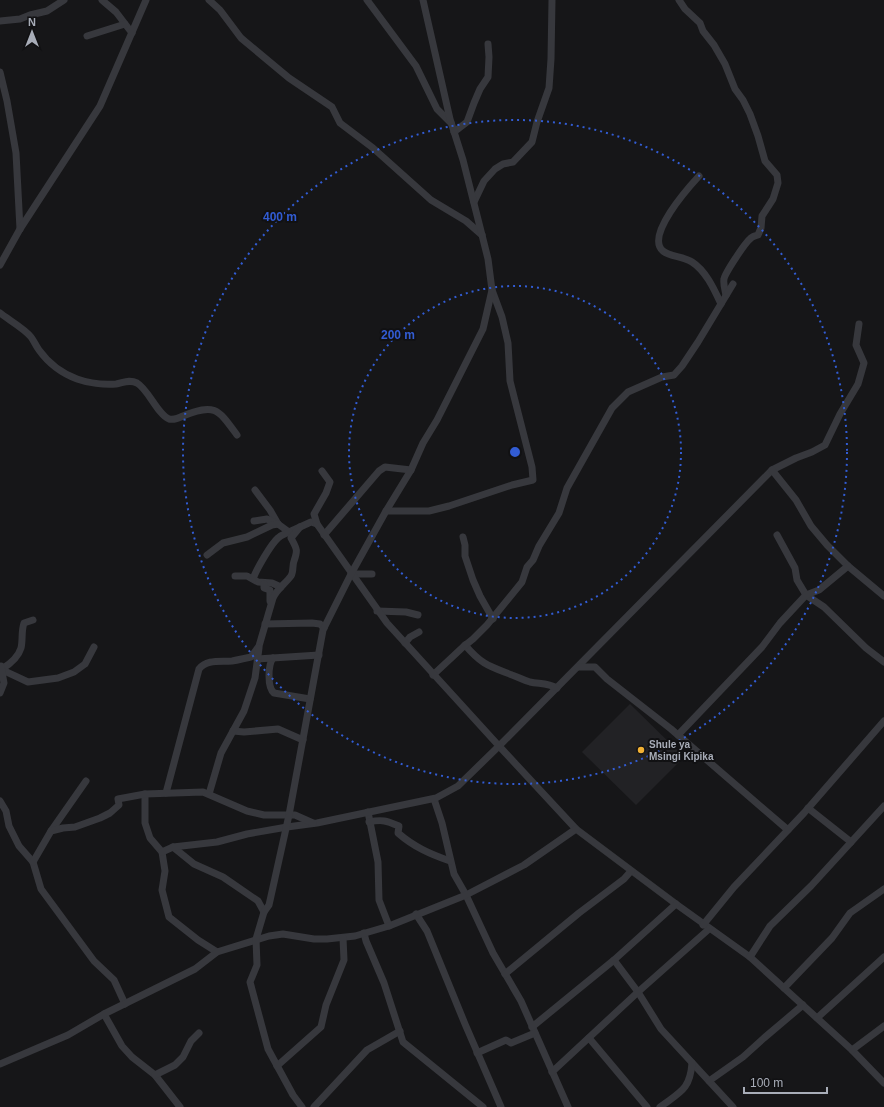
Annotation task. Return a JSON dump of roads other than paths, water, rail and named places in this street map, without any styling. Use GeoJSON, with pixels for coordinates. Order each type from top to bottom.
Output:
{"type":"FeatureCollection","features":[{"type":"Feature","properties":{"kind":"street"},"geometry":{"type":"LineString","coordinates":[[0,21],[20,19],[47,11],[64,0]]}},
{"type":"Feature","properties":{"kind":"street"},"geometry":{"type":"LineString","coordinates":[[102,0],[116,12],[132,33]]}},
{"type":"Feature","properties":{"kind":"street"},"geometry":{"type":"LineString","coordinates":[[0,265],[20,229],[100,106],[146,0]]}},
{"type":"Feature","properties":{"kind":"street"},"geometry":{"type":"LineString","coordinates":[[209,0],[220,10],[241,38],[289,78],[332,107],[340,123],[373,148],[431,200],[466,221],[482,235]]}},
{"type":"Feature","properties":{"kind":"street"},"geometry":{"type":"LineString","coordinates":[[367,0],[416,66],[437,109],[452,123]]}},
{"type":"Feature","properties":{"kind":"street"},"geometry":{"type":"LineString","coordinates":[[386,511],[429,511],[532,480],[532,467],[510,381],[508,343],[502,317],[492,290],[488,257],[454,132],[423,0]]}},
{"type":"Feature","properties":{"kind":"street"},"geometry":{"type":"LineString","coordinates":[[474,202],[484,181],[495,169],[503,164],[513,162],[532,142],[538,117],[549,88],[552,0]]}},
{"type":"Feature","properties":{"kind":"street"},"geometry":{"type":"LineString","coordinates":[[679,0],[685,9],[700,23],[703,31],[714,45],[725,64],[735,89],[743,100],[750,114],[765,161],[777,175],[778,183],[773,199],[762,216],[761,228],[758,235],[752,237],[745,244],[724,278],[726,295]]}},
{"type":"Feature","properties":{"kind":"street"},"geometry":{"type":"LineString","coordinates":[[87,36],[126,24]]}},
{"type":"Feature","properties":{"kind":"street"},"geometry":{"type":"LineString","coordinates":[[454,132],[468,122],[480,88],[488,77],[488,44]]}},
{"type":"Feature","properties":{"kind":"street"},"geometry":{"type":"LineString","coordinates":[[0,72],[7,101],[16,153],[20,229]]}},
{"type":"Feature","properties":{"kind":"street"},"geometry":{"type":"LineString","coordinates":[[699,176],[663,223],[658,237],[658,245],[663,251],[691,262],[703,273],[721,304]]}},
{"type":"Feature","properties":{"kind":"street"},"geometry":{"type":"LineString","coordinates":[[433,675],[493,619],[522,582],[527,567],[533,560],[558,512],[567,488],[612,408],[628,392],[662,377],[674,375],[698,342],[732,284]]}},
{"type":"Feature","properties":{"kind":"street"},"geometry":{"type":"LineString","coordinates":[[302,1107],[293,1095],[268,1049],[250,982],[257,965],[256,939],[264,912],[269,905],[290,816],[324,628],[386,511],[411,470],[422,444],[437,420],[483,329],[492,290]]}},
{"type":"Feature","properties":{"kind":"street"},"geometry":{"type":"LineString","coordinates":[[0,313],[31,336],[47,360],[61,373],[79,380],[99,384],[116,384],[127,381],[137,383],[166,418],[171,420],[195,411],[205,409],[215,410],[221,415],[237,435]]}},
{"type":"Feature","properties":{"kind":"street"},"geometry":{"type":"LineString","coordinates":[[162,852],[173,847],[217,842],[246,834],[317,823],[412,804],[434,798],[458,786],[578,667],[772,470],[826,445],[840,414],[858,384],[864,363],[856,345],[859,324]]}},
{"type":"Feature","properties":{"kind":"street"},"geometry":{"type":"LineString","coordinates":[[324,535],[379,471],[385,467],[411,470]]}},
{"type":"Feature","properties":{"kind":"street"},"geometry":{"type":"LineString","coordinates":[[772,470],[796,500],[810,526],[848,566],[884,596]]}},
{"type":"Feature","properties":{"kind":"street"},"geometry":{"type":"LineString","coordinates":[[322,471],[330,482],[326,493],[314,514],[317,524],[377,611],[433,675],[576,829],[706,927],[750,957],[852,1050],[884,1083]]}},
{"type":"Feature","properties":{"kind":"street"},"geometry":{"type":"LineString","coordinates":[[209,794],[221,753],[244,711],[255,678],[257,659],[273,598],[276,592],[291,575],[296,556],[297,548],[290,535],[278,524],[270,510],[255,490]]}},
{"type":"Feature","properties":{"kind":"street"},"geometry":{"type":"LineString","coordinates":[[254,520],[267,519],[278,524]]}},
{"type":"Feature","properties":{"kind":"street"},"geometry":{"type":"LineString","coordinates":[[253,579],[269,549],[278,538],[290,535],[300,527],[310,522],[317,524]]}},
{"type":"Feature","properties":{"kind":"street"},"geometry":{"type":"LineString","coordinates":[[208,555],[223,543],[247,537],[272,524],[278,524]]}},
{"type":"Feature","properties":{"kind":"street"},"geometry":{"type":"LineString","coordinates":[[777,535],[795,568],[797,580],[806,595],[824,607],[866,648],[884,662]]}},
{"type":"Feature","properties":{"kind":"street"},"geometry":{"type":"LineString","coordinates":[[463,537],[465,556],[473,580],[493,619]]}},
{"type":"Feature","properties":{"kind":"street"},"geometry":{"type":"LineString","coordinates":[[678,735],[762,647],[806,595],[819,590],[848,566]]}},
{"type":"Feature","properties":{"kind":"street"},"geometry":{"type":"LineString","coordinates":[[352,574],[372,574]]}},
{"type":"Feature","properties":{"kind":"street"},"geometry":{"type":"LineString","coordinates":[[235,576],[247,576],[264,584],[265,582],[272,583],[281,587]]}},
{"type":"Feature","properties":{"kind":"street"},"geometry":{"type":"LineString","coordinates":[[264,584],[264,588],[270,590],[270,602],[272,605]]}},
{"type":"Feature","properties":{"kind":"street"},"geometry":{"type":"LineString","coordinates":[[377,611],[406,612],[418,615]]}},
{"type":"Feature","properties":{"kind":"street"},"geometry":{"type":"LineString","coordinates":[[1,668],[14,662],[21,648],[24,623],[33,620]]}},
{"type":"Feature","properties":{"kind":"street"},"geometry":{"type":"LineString","coordinates":[[265,624],[312,623],[320,624],[324,628]]}},
{"type":"Feature","properties":{"kind":"street"},"geometry":{"type":"LineString","coordinates":[[405,643],[410,637],[419,632]]}},
{"type":"Feature","properties":{"kind":"street"},"geometry":{"type":"LineString","coordinates":[[166,793],[199,669],[208,662],[233,661],[251,657],[260,646]]}},
{"type":"Feature","properties":{"kind":"street"},"geometry":{"type":"LineString","coordinates":[[465,646],[477,659],[491,668],[524,680],[550,684],[557,688]]}},
{"type":"Feature","properties":{"kind":"street"},"geometry":{"type":"LineString","coordinates":[[1,668],[14,677],[28,682],[58,678],[74,672],[85,664],[94,647]]}},
{"type":"Feature","properties":{"kind":"street"},"geometry":{"type":"LineString","coordinates":[[257,659],[319,655]]}},
{"type":"Feature","properties":{"kind":"street"},"geometry":{"type":"LineString","coordinates":[[273,658],[270,662],[270,690],[310,699]]}},
{"type":"Feature","properties":{"kind":"street"},"geometry":{"type":"LineString","coordinates":[[578,667],[595,667],[607,679],[678,735],[788,830]]}},
{"type":"Feature","properties":{"kind":"street"},"geometry":{"type":"LineString","coordinates":[[0,693],[4,683],[1,668]]}},
{"type":"Feature","properties":{"kind":"street"},"geometry":{"type":"LineString","coordinates":[[552,1072],[706,927],[734,887],[808,808],[884,721]]}},
{"type":"Feature","properties":{"kind":"street"},"geometry":{"type":"LineString","coordinates":[[233,731],[244,732],[278,729],[303,740]]}},
{"type":"Feature","properties":{"kind":"street"},"geometry":{"type":"LineString","coordinates":[[33,862],[51,831],[86,781]]}},
{"type":"Feature","properties":{"kind":"street"},"geometry":{"type":"LineString","coordinates":[[51,831],[75,827],[100,818],[120,805],[118,799],[145,794],[166,793],[203,792],[264,816],[295,816],[310,823],[317,823]]}},
{"type":"Feature","properties":{"kind":"street"},"geometry":{"type":"LineString","coordinates":[[145,794],[145,823],[150,838],[162,852],[165,871],[162,890],[169,917],[198,940],[217,952]]}},
{"type":"Feature","properties":{"kind":"street"},"geometry":{"type":"LineString","coordinates":[[434,798],[442,823],[454,874],[493,953],[521,1001],[568,1107]]}},
{"type":"Feature","properties":{"kind":"street"},"geometry":{"type":"LineString","coordinates":[[0,801],[6,812],[9,826],[19,846],[33,862],[41,889],[94,961],[114,980],[125,1004]]}},
{"type":"Feature","properties":{"kind":"street"},"geometry":{"type":"LineString","coordinates":[[750,957],[770,926],[811,886],[884,806]]}},
{"type":"Feature","properties":{"kind":"street"},"geometry":{"type":"LineString","coordinates":[[808,808],[851,842]]}},
{"type":"Feature","properties":{"kind":"street"},"geometry":{"type":"LineString","coordinates":[[368,812],[378,862],[379,900],[389,926]]}},
{"type":"Feature","properties":{"kind":"street"},"geometry":{"type":"LineString","coordinates":[[369,822],[386,820],[399,826],[398,833],[411,844],[450,861]]}},
{"type":"Feature","properties":{"kind":"street"},"geometry":{"type":"LineString","coordinates":[[0,1064],[68,1035],[104,1014],[195,969],[217,952],[268,936],[283,934],[314,939],[343,938],[389,926],[416,914],[466,896],[524,865],[576,829]]}},
{"type":"Feature","properties":{"kind":"street"},"geometry":{"type":"LineString","coordinates":[[173,847],[194,864],[223,878],[258,901],[264,912]]}},
{"type":"Feature","properties":{"kind":"street"},"geometry":{"type":"LineString","coordinates":[[505,974],[579,913],[624,879],[631,871]]}},
{"type":"Feature","properties":{"kind":"street"},"geometry":{"type":"LineString","coordinates":[[784,988],[832,938],[850,913],[884,889]]}},
{"type":"Feature","properties":{"kind":"street"},"geometry":{"type":"LineString","coordinates":[[477,1053],[506,1040],[511,1042],[534,1030],[676,904]]}},
{"type":"Feature","properties":{"kind":"street"},"geometry":{"type":"LineString","coordinates":[[416,914],[427,931],[477,1053],[502,1107]]}},
{"type":"Feature","properties":{"kind":"street"},"geometry":{"type":"LineString","coordinates":[[364,933],[384,983],[404,1042],[483,1107]]}},
{"type":"Feature","properties":{"kind":"street"},"geometry":{"type":"LineString","coordinates":[[277,1066],[321,1027],[326,1005],[344,960],[343,938]]}},
{"type":"Feature","properties":{"kind":"street"},"geometry":{"type":"LineString","coordinates":[[817,1018],[884,957]]}},
{"type":"Feature","properties":{"kind":"street"},"geometry":{"type":"LineString","coordinates":[[614,960],[638,992],[661,1029],[733,1107]]}},
{"type":"Feature","properties":{"kind":"street"},"geometry":{"type":"LineString","coordinates":[[709,1081],[743,1057],[803,1005]]}},
{"type":"Feature","properties":{"kind":"street"},"geometry":{"type":"LineString","coordinates":[[104,1014],[122,1046],[132,1057],[155,1075],[180,1107]]}},
{"type":"Feature","properties":{"kind":"street"},"geometry":{"type":"LineString","coordinates":[[852,1050],[884,1026]]}},
{"type":"Feature","properties":{"kind":"street"},"geometry":{"type":"LineString","coordinates":[[314,1107],[366,1050],[400,1031]]}},
{"type":"Feature","properties":{"kind":"street"},"geometry":{"type":"LineString","coordinates":[[155,1075],[176,1066],[183,1057],[190,1041],[199,1033]]}},
{"type":"Feature","properties":{"kind":"street"},"geometry":{"type":"LineString","coordinates":[[589,1038],[647,1107]]}},
{"type":"Feature","properties":{"kind":"street"},"geometry":{"type":"LineString","coordinates":[[660,1107],[686,1087],[691,1073],[692,1063]]}},
{"type":"Feature","properties":{"kind":"place","name":"Shule ya Msingi Kipika"},"geometry":{"type":"Point","coordinates":[641,750]}}]}
